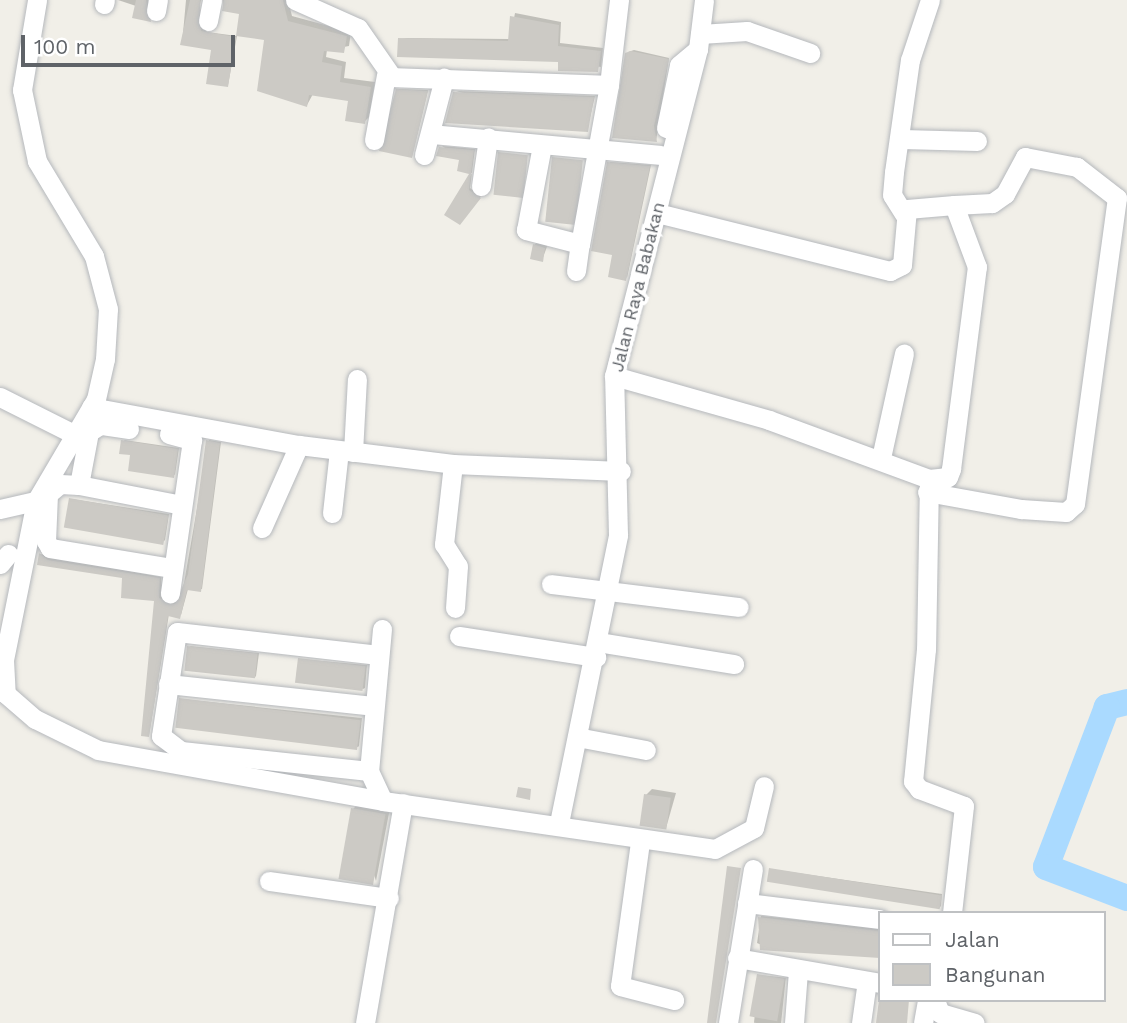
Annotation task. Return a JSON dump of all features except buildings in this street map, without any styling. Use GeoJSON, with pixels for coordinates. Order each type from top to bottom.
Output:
{"type":"FeatureCollection","features":[{"type":"Feature","properties":{"kind":"street"},"geometry":{"type":"LineString","coordinates":[[37,0],[22,90],[37,161],[94,256],[108,309],[105,359],[85,421],[79,485]]}},
{"type":"Feature","properties":{"kind":"street"},"geometry":{"type":"LineString","coordinates":[[208,21],[212,0]]}},
{"type":"Feature","properties":{"kind":"street"},"geometry":{"type":"LineString","coordinates":[[295,0],[358,29],[386,75],[374,140]]}},
{"type":"Feature","properties":{"kind":"street"},"geometry":{"type":"LineString","coordinates":[[576,271],[600,147],[619,0]]}},
{"type":"Feature","properties":{"kind":"street","name":"Jalan Raya Babakan"},"geometry":{"type":"LineString","coordinates":[[559,823],[608,591],[621,471],[614,376],[699,42],[704,0]]}},
{"type":"Feature","properties":{"kind":"street"},"geometry":{"type":"LineString","coordinates":[[657,213],[890,271],[902,265],[904,214],[892,195],[902,139],[910,60],[930,0]]}},
{"type":"Feature","properties":{"kind":"street"},"geometry":{"type":"LineString","coordinates":[[629,278],[679,65],[699,42],[747,31],[810,53]]}},
{"type":"Feature","properties":{"kind":"street"},"geometry":{"type":"LineString","coordinates":[[386,75],[609,85]]}},
{"type":"Feature","properties":{"kind":"street"},"geometry":{"type":"LineString","coordinates":[[424,155],[444,78]]}},
{"type":"Feature","properties":{"kind":"street"},"geometry":{"type":"LineString","coordinates":[[431,134],[542,145],[600,147],[660,155]]}},
{"type":"Feature","properties":{"kind":"street"},"geometry":{"type":"LineString","coordinates":[[481,186],[488,138]]}},
{"type":"Feature","properties":{"kind":"street"},"geometry":{"type":"LineString","coordinates":[[902,139],[977,141]]}},
{"type":"Feature","properties":{"kind":"street"},"geometry":{"type":"LineString","coordinates":[[542,145],[526,230],[580,244]]}},
{"type":"Feature","properties":{"kind":"street"},"geometry":{"type":"LineString","coordinates":[[614,376],[881,458],[928,485],[1021,509],[1066,512],[1074,504],[1117,198],[1106,183],[1077,167],[1025,157],[1004,194],[992,203],[912,206],[904,214]]}},
{"type":"Feature","properties":{"kind":"street"},"geometry":{"type":"LineString","coordinates":[[928,485],[948,477],[951,469],[977,267],[954,205]]}},
{"type":"Feature","properties":{"kind":"street"},"geometry":{"type":"LineString","coordinates":[[881,458],[904,353]]}},
{"type":"Feature","properties":{"kind":"street"},"geometry":{"type":"LineString","coordinates":[[332,513],[346,451],[357,379]]}},
{"type":"Feature","properties":{"kind":"street"},"geometry":{"type":"LineString","coordinates":[[0,397],[85,421],[190,438],[170,593]]}},
{"type":"Feature","properties":{"kind":"street"},"geometry":{"type":"LineString","coordinates":[[85,421],[453,464],[621,471]]}},
{"type":"Feature","properties":{"kind":"street"},"geometry":{"type":"LineString","coordinates":[[85,421],[36,502],[4,660],[3,702],[98,750],[383,801],[559,823],[640,842],[715,849],[754,828],[764,786]]}},
{"type":"Feature","properties":{"kind":"street"},"geometry":{"type":"LineString","coordinates":[[262,528],[299,445]]}},
{"type":"Feature","properties":{"kind":"street"},"geometry":{"type":"LineString","coordinates":[[453,464],[444,544],[458,566],[455,608]]}},
{"type":"Feature","properties":{"kind":"street"},"geometry":{"type":"LineString","coordinates":[[173,568],[50,548],[48,494],[65,482],[182,505]]}},
{"type":"Feature","properties":{"kind":"street"},"geometry":{"type":"LineString","coordinates":[[928,485],[926,649],[913,781],[919,789],[964,806],[952,911]]}},
{"type":"Feature","properties":{"kind":"street"},"geometry":{"type":"LineString","coordinates":[[0,509],[36,502]]}},
{"type":"Feature","properties":{"kind":"street"},"geometry":{"type":"LineString","coordinates":[[551,584],[739,607]]}},
{"type":"Feature","properties":{"kind":"street"},"geometry":{"type":"LineString","coordinates":[[382,629],[369,771],[383,801]]}},
{"type":"Feature","properties":{"kind":"street"},"geometry":{"type":"LineString","coordinates":[[369,771],[167,746],[161,736],[180,631],[379,655]]}},
{"type":"Feature","properties":{"kind":"street"},"geometry":{"type":"LineString","coordinates":[[459,636],[734,664]]}},
{"type":"Feature","properties":{"kind":"street"},"geometry":{"type":"LineString","coordinates":[[169,684],[373,706]]}},
{"type":"Feature","properties":{"kind":"street"},"geometry":{"type":"LineString","coordinates":[[577,737],[646,750]]}},
{"type":"Feature","properties":{"kind":"street"},"geometry":{"type":"LineString","coordinates":[[365,1023],[389,898],[403,803]]}},
{"type":"Feature","properties":{"kind":"street"},"geometry":{"type":"LineString","coordinates":[[640,842],[620,986],[674,1000]]}},
{"type":"Feature","properties":{"kind":"street"},"geometry":{"type":"LineString","coordinates":[[728,1023],[753,869]]}},
{"type":"Feature","properties":{"kind":"street"},"geometry":{"type":"LineString","coordinates":[[269,881],[389,898]]}},
{"type":"Feature","properties":{"kind":"street"},"geometry":{"type":"LineString","coordinates":[[747,903],[878,919]]}},
{"type":"Feature","properties":{"kind":"street"},"geometry":{"type":"LineString","coordinates":[[737,958],[798,971],[873,982],[861,1023]]}},
{"type":"Feature","properties":{"kind":"street"},"geometry":{"type":"LineString","coordinates":[[794,1023],[798,971]]}},
{"type":"Feature","properties":{"kind":"street"},"geometry":{"type":"LineString","coordinates":[[923,1023],[927,1002]]}},
{"type":"Feature","properties":{"kind":"street"},"geometry":{"type":"LineString","coordinates":[[936,1002],[940,1013],[975,1023]]}},
{"type":"Feature","properties":{"kind":"waterway"},"geometry":{"type":"LineString","coordinates":[[1127,702],[1107,707],[1046,867],[1127,898]]}}]}
